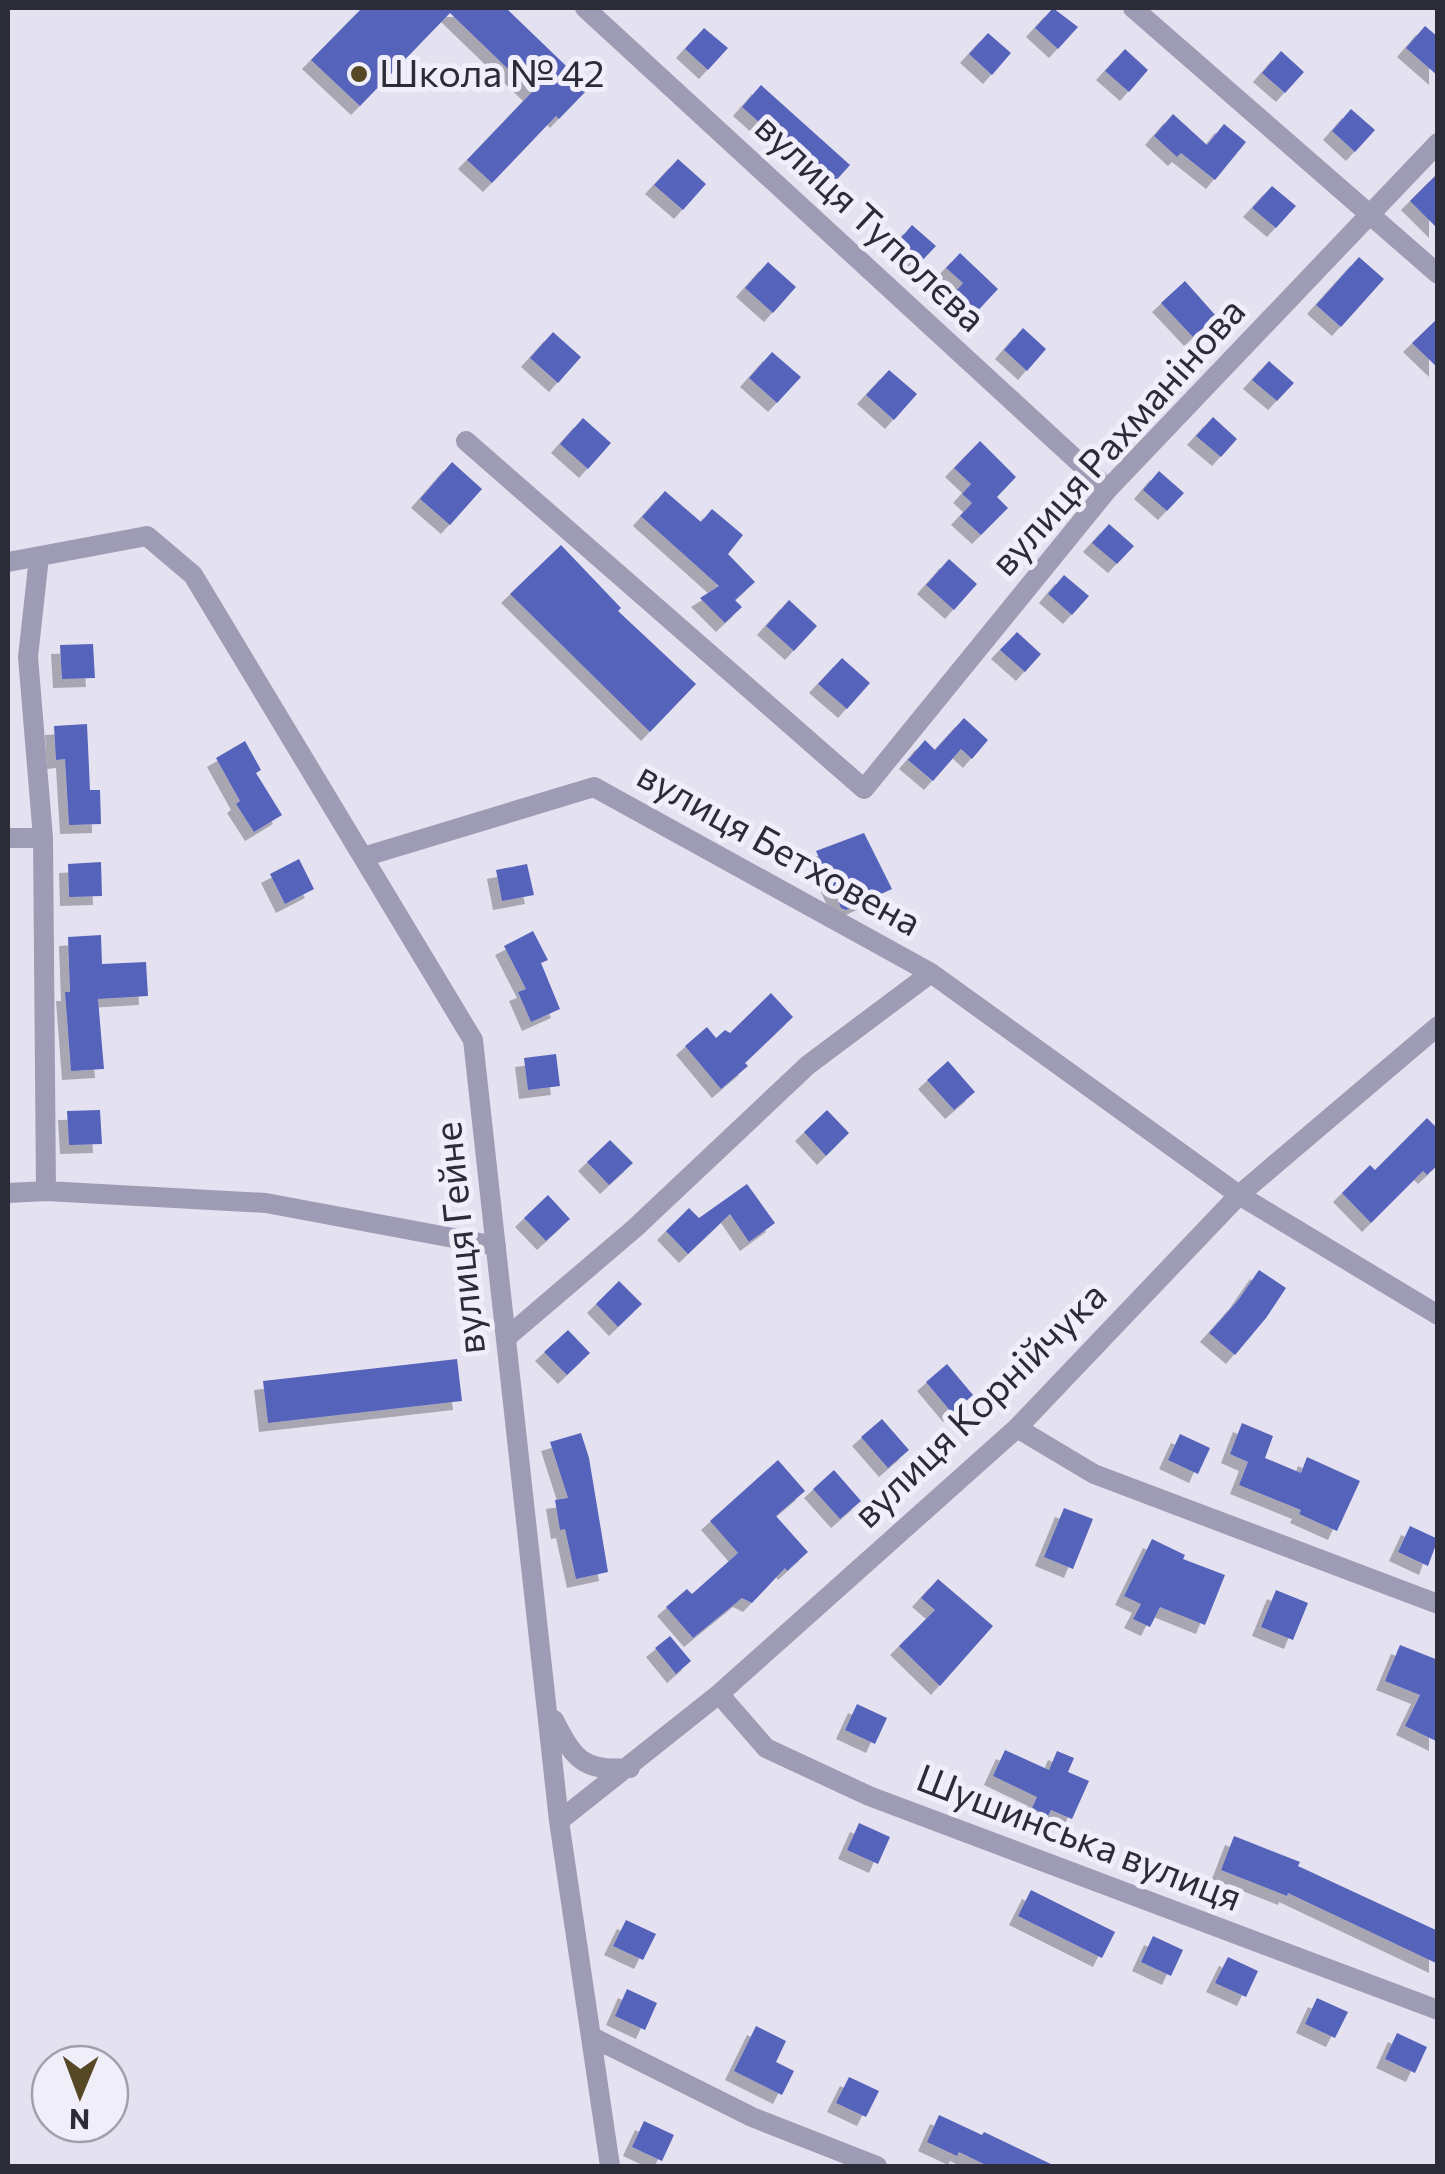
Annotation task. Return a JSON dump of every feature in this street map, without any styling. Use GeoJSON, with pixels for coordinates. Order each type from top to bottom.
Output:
{"type":"FeatureCollection","features":[{"type":"Feature","properties":{"kind":"street","name":"вулиця Туполєва"},"geometry":{"type":"LineString","coordinates":[[585,8],[1108,489]]}},
{"type":"Feature","properties":{"kind":"street"},"geometry":{"type":"LineString","coordinates":[[1133,8],[1438,274]]}},
{"type":"Feature","properties":{"kind":"street","name":"вулиця Рахманінова"},"geometry":{"type":"LineString","coordinates":[[466,441],[864,789],[1108,489],[1438,143]]}},
{"type":"Feature","properties":{"kind":"street","name":"вулиця Гейне"},"geometry":{"type":"LineString","coordinates":[[8,562],[147,536],[193,576],[473,1040],[559,1821],[610,2166]]}},
{"type":"Feature","properties":{"kind":"street"},"geometry":{"type":"LineString","coordinates":[[39,556],[28,657],[43,838],[46,1190]]}},
{"type":"Feature","properties":{"kind":"street","name":"вулиця Бетховена"},"geometry":{"type":"LineString","coordinates":[[363,858],[594,787],[931,973],[1239,1195],[1438,1315]]}},
{"type":"Feature","properties":{"kind":"street"},"geometry":{"type":"LineString","coordinates":[[8,838],[43,838]]}},
{"type":"Feature","properties":{"kind":"street"},"geometry":{"type":"LineString","coordinates":[[506,1338],[635,1228],[808,1066],[931,973]]}},
{"type":"Feature","properties":{"kind":"street","name":"вулиця Корнійчука"},"geometry":{"type":"LineString","coordinates":[[559,1821],[719,1694],[1017,1428],[1239,1195],[1438,1026]]}},
{"type":"Feature","properties":{"kind":"street"},"geometry":{"type":"LineString","coordinates":[[8,1193],[46,1190],[266,1202],[496,1246]]}},
{"type":"Feature","properties":{"kind":"street"},"geometry":{"type":"LineString","coordinates":[[1017,1428],[1094,1474],[1438,1604]]}},
{"type":"Feature","properties":{"kind":"street","name":"Шушинська вулиця"},"geometry":{"type":"LineString","coordinates":[[719,1694],[766,1748],[869,1796],[1438,2010]]}},
{"type":"Feature","properties":{"kind":"street"},"geometry":{"type":"LineString","coordinates":[[546,1704],[570,1750],[586,1765],[606,1770],[630,1768]]}},
{"type":"Feature","properties":{"kind":"street"},"geometry":{"type":"LineString","coordinates":[[592,2037],[752,2117],[877,2166]]}},
{"type":"Feature","properties":{"kind":"building","name":"Школа № 42"},"geometry":{"type":"Polygon","coordinates":[[[362,8],[506,8],[589,88],[559,119],[556,116],[492,183],[467,160],[532,92],[450,13],[360,106],[311,60],[362,8]]]}},
{"type":"Feature","properties":{"kind":"building"},"geometry":{"type":"Polygon","coordinates":[[[1053,8],[1078,27],[1058,49],[1035,28],[1053,8]]]}},
{"type":"Feature","properties":{"kind":"building"},"geometry":{"type":"Polygon","coordinates":[[[1425,26],[1438,37],[1438,76],[1406,48],[1425,26]]]}},
{"type":"Feature","properties":{"kind":"building"},"geometry":{"type":"Polygon","coordinates":[[[704,28],[728,48],[708,70],[685,49],[704,28]]]}},
{"type":"Feature","properties":{"kind":"building"},"geometry":{"type":"Polygon","coordinates":[[[988,33],[1011,53],[992,75],[969,54],[988,33]]]}},
{"type":"Feature","properties":{"kind":"building"},"geometry":{"type":"Polygon","coordinates":[[[1125,49],[1148,70],[1129,92],[1105,71],[1125,49]]]}},
{"type":"Feature","properties":{"kind":"building"},"geometry":{"type":"Polygon","coordinates":[[[1281,51],[1304,72],[1285,93],[1262,73],[1281,51]]]}},
{"type":"Feature","properties":{"kind":"building"},"geometry":{"type":"Polygon","coordinates":[[[761,85],[850,165],[831,186],[742,107],[761,85]]]}},
{"type":"Feature","properties":{"kind":"building"},"geometry":{"type":"Polygon","coordinates":[[[1351,109],[1375,130],[1355,152],[1332,131],[1351,109]]]}},
{"type":"Feature","properties":{"kind":"building"},"geometry":{"type":"Polygon","coordinates":[[[1173,114],[1207,145],[1224,124],[1246,142],[1215,180],[1181,153],[1177,157],[1154,136],[1173,114]]]}},
{"type":"Feature","properties":{"kind":"building"},"geometry":{"type":"Polygon","coordinates":[[[678,159],[706,184],[683,210],[654,185],[678,159]]]}},
{"type":"Feature","properties":{"kind":"building"},"geometry":{"type":"Polygon","coordinates":[[[1438,173],[1438,229],[1410,201],[1438,173]]]}},
{"type":"Feature","properties":{"kind":"building"},"geometry":{"type":"Polygon","coordinates":[[[1272,186],[1296,206],[1276,228],[1252,208],[1272,186]]]}},
{"type":"Feature","properties":{"kind":"building"},"geometry":{"type":"Polygon","coordinates":[[[912,225],[936,246],[916,267],[893,247],[912,225]]]}},
{"type":"Feature","properties":{"kind":"building"},"geometry":{"type":"Polygon","coordinates":[[[960,253],[998,289],[971,318],[950,298],[963,283],[946,268],[960,253]]]}},
{"type":"Feature","properties":{"kind":"building"},"geometry":{"type":"Polygon","coordinates":[[[1359,257],[1384,279],[1341,327],[1316,305],[1359,257]]]}},
{"type":"Feature","properties":{"kind":"building"},"geometry":{"type":"Polygon","coordinates":[[[768,262],[796,287],[773,313],[745,288],[768,262]]]}},
{"type":"Feature","properties":{"kind":"building"},"geometry":{"type":"Polygon","coordinates":[[[1185,281],[1216,316],[1193,337],[1161,303],[1185,281]]]}},
{"type":"Feature","properties":{"kind":"building"},"geometry":{"type":"Polygon","coordinates":[[[1438,318],[1438,368],[1412,343],[1438,318]]]}},
{"type":"Feature","properties":{"kind":"building"},"geometry":{"type":"Polygon","coordinates":[[[1023,328],[1046,349],[1027,371],[1004,350],[1023,328]]]}},
{"type":"Feature","properties":{"kind":"building"},"geometry":{"type":"Polygon","coordinates":[[[553,332],[581,357],[558,383],[530,358],[553,332]]]}},
{"type":"Feature","properties":{"kind":"building"},"geometry":{"type":"Polygon","coordinates":[[[772,352],[801,377],[777,403],[749,378],[772,352]]]}},
{"type":"Feature","properties":{"kind":"building"},"geometry":{"type":"Polygon","coordinates":[[[1269,361],[1294,383],[1277,401],[1252,380],[1269,361]]]}},
{"type":"Feature","properties":{"kind":"building"},"geometry":{"type":"Polygon","coordinates":[[[889,370],[917,394],[894,420],[866,395],[889,370]]]}},
{"type":"Feature","properties":{"kind":"building"},"geometry":{"type":"Polygon","coordinates":[[[1213,417],[1237,439],[1221,457],[1196,436],[1213,417]]]}},
{"type":"Feature","properties":{"kind":"building"},"geometry":{"type":"Polygon","coordinates":[[[583,418],[611,443],[588,469],[560,444],[583,418]]]}},
{"type":"Feature","properties":{"kind":"building"},"geometry":{"type":"Polygon","coordinates":[[[980,441],[1016,477],[997,497],[1008,508],[981,535],[960,516],[972,503],[962,494],[971,484],[954,468],[980,441]]]}},
{"type":"Feature","properties":{"kind":"building"},"geometry":{"type":"Polygon","coordinates":[[[452,462],[482,489],[450,525],[420,499],[452,462]]]}},
{"type":"Feature","properties":{"kind":"building"},"geometry":{"type":"Polygon","coordinates":[[[1159,471],[1184,493],[1167,511],[1143,490],[1159,471]]]}},
{"type":"Feature","properties":{"kind":"building"},"geometry":{"type":"Polygon","coordinates":[[[665,491],[701,522],[712,509],[743,535],[728,554],[755,582],[735,600],[742,607],[725,623],[700,598],[719,586],[642,517],[665,491]]]}},
{"type":"Feature","properties":{"kind":"building"},"geometry":{"type":"Polygon","coordinates":[[[1109,524],[1134,546],[1117,564],[1092,543],[1109,524]]]}},
{"type":"Feature","properties":{"kind":"building"},"geometry":{"type":"Polygon","coordinates":[[[561,545],[621,608],[618,611],[696,684],[650,732],[510,594],[561,545]]]}},
{"type":"Feature","properties":{"kind":"building"},"geometry":{"type":"Polygon","coordinates":[[[949,559],[977,584],[954,610],[926,585],[949,559]]]}},
{"type":"Feature","properties":{"kind":"building"},"geometry":{"type":"Polygon","coordinates":[[[1064,575],[1089,596],[1072,615],[1048,594],[1064,575]]]}},
{"type":"Feature","properties":{"kind":"building"},"geometry":{"type":"Polygon","coordinates":[[[789,600],[817,626],[794,651],[766,626],[789,600]]]}},
{"type":"Feature","properties":{"kind":"building"},"geometry":{"type":"Polygon","coordinates":[[[1017,632],[1041,654],[1025,672],[1000,650],[1017,632]]]}},
{"type":"Feature","properties":{"kind":"building"},"geometry":{"type":"Polygon","coordinates":[[[93,644],[95,678],[62,679],[60,645],[93,644]]]}},
{"type":"Feature","properties":{"kind":"building"},"geometry":{"type":"Polygon","coordinates":[[[842,658],[870,683],[847,709],[818,684],[842,658]]]}},
{"type":"Feature","properties":{"kind":"building"},"geometry":{"type":"Polygon","coordinates":[[[964,718],[988,740],[972,759],[961,749],[933,781],[908,760],[925,740],[935,750],[964,718]]]}},
{"type":"Feature","properties":{"kind":"building"},"geometry":{"type":"Polygon","coordinates":[[[87,724],[90,790],[100,790],[101,824],[69,825],[65,759],[56,760],[54,726],[87,724]]]}},
{"type":"Feature","properties":{"kind":"building"},"geometry":{"type":"Polygon","coordinates":[[[245,741],[261,770],[256,773],[282,815],[254,832],[236,804],[240,801],[216,758],[245,741]]]}},
{"type":"Feature","properties":{"kind":"building"},"geometry":{"type":"Polygon","coordinates":[[[864,833],[892,889],[846,910],[841,908],[816,851],[864,833]]]}},
{"type":"Feature","properties":{"kind":"building"},"geometry":{"type":"Polygon","coordinates":[[[299,859],[314,889],[285,904],[270,874],[299,859]]]}},
{"type":"Feature","properties":{"kind":"building"},"geometry":{"type":"Polygon","coordinates":[[[101,862],[102,896],[69,897],[68,864],[101,862]]]}},
{"type":"Feature","properties":{"kind":"building"},"geometry":{"type":"Polygon","coordinates":[[[527,864],[534,895],[502,901],[496,870],[527,864]]]}},
{"type":"Feature","properties":{"kind":"building"},"geometry":{"type":"Polygon","coordinates":[[[533,931],[548,960],[541,963],[560,1009],[531,1022],[518,992],[526,989],[504,946],[533,931]]]}},
{"type":"Feature","properties":{"kind":"building"},"geometry":{"type":"Polygon","coordinates":[[[101,935],[102,964],[146,962],[148,996],[98,999],[104,1069],[71,1071],[65,992],[70,992],[68,937],[101,935]]]}},
{"type":"Feature","properties":{"kind":"building"},"geometry":{"type":"Polygon","coordinates":[[[771,993],[793,1017],[721,1089],[685,1046],[707,1027],[716,1038],[725,1030],[730,1033],[771,993]]]}},
{"type":"Feature","properties":{"kind":"building"},"geometry":{"type":"Polygon","coordinates":[[[556,1054],[560,1086],[528,1090],[524,1058],[556,1054]]]}},
{"type":"Feature","properties":{"kind":"building"},"geometry":{"type":"Polygon","coordinates":[[[948,1061],[975,1092],[954,1110],[927,1080],[948,1061]]]}},
{"type":"Feature","properties":{"kind":"building"},"geometry":{"type":"Polygon","coordinates":[[[100,1110],[102,1144],[69,1145],[67,1111],[100,1110]]]}},
{"type":"Feature","properties":{"kind":"building"},"geometry":{"type":"Polygon","coordinates":[[[827,1110],[849,1133],[826,1156],[804,1132],[827,1110]]]}},
{"type":"Feature","properties":{"kind":"building"},"geometry":{"type":"Polygon","coordinates":[[[1427,1118],[1438,1129],[1438,1165],[1427,1175],[1423,1171],[1371,1223],[1342,1193],[1370,1165],[1375,1170],[1427,1118]]]}},
{"type":"Feature","properties":{"kind":"building"},"geometry":{"type":"Polygon","coordinates":[[[610,1140],[633,1163],[609,1185],[587,1162],[610,1140]]]}},
{"type":"Feature","properties":{"kind":"building"},"geometry":{"type":"Polygon","coordinates":[[[747,1184],[775,1223],[749,1242],[730,1214],[688,1254],[666,1231],[689,1208],[699,1218],[747,1184]]]}},
{"type":"Feature","properties":{"kind":"building"},"geometry":{"type":"Polygon","coordinates":[[[548,1195],[570,1219],[546,1241],[524,1218],[548,1195]]]}},
{"type":"Feature","properties":{"kind":"building"},"geometry":{"type":"Polygon","coordinates":[[[1259,1270],[1286,1288],[1235,1355],[1209,1333],[1259,1270]]]}},
{"type":"Feature","properties":{"kind":"building"},"geometry":{"type":"Polygon","coordinates":[[[619,1281],[642,1304],[618,1327],[596,1304],[619,1281]]]}},
{"type":"Feature","properties":{"kind":"building"},"geometry":{"type":"Polygon","coordinates":[[[568,1330],[590,1353],[567,1375],[544,1352],[568,1330]]]}},
{"type":"Feature","properties":{"kind":"building"},"geometry":{"type":"Polygon","coordinates":[[[457,1359],[462,1401],[268,1423],[263,1381],[457,1359]]]}},
{"type":"Feature","properties":{"kind":"building"},"geometry":{"type":"Polygon","coordinates":[[[947,1364],[973,1395],[952,1413],[926,1382],[947,1364]]]}},
{"type":"Feature","properties":{"kind":"building"},"geometry":{"type":"Polygon","coordinates":[[[882,1419],[909,1450],[888,1468],[861,1437],[882,1419]]]}},
{"type":"Feature","properties":{"kind":"building"},"geometry":{"type":"Polygon","coordinates":[[[1242,1423],[1273,1436],[1265,1458],[1301,1473],[1307,1457],[1360,1481],[1337,1531],[1299,1514],[1301,1510],[1239,1485],[1248,1462],[1230,1454],[1242,1423]]]}},
{"type":"Feature","properties":{"kind":"building"},"geometry":{"type":"Polygon","coordinates":[[[581,1433],[589,1458],[608,1572],[576,1579],[555,1500],[568,1498],[550,1442],[581,1433]]]}},
{"type":"Feature","properties":{"kind":"building"},"geometry":{"type":"Polygon","coordinates":[[[1180,1434],[1210,1448],[1198,1474],[1168,1460],[1180,1434]]]}},
{"type":"Feature","properties":{"kind":"building"},"geometry":{"type":"Polygon","coordinates":[[[778,1460],[805,1491],[776,1516],[808,1552],[787,1571],[785,1568],[752,1603],[742,1598],[693,1638],[666,1607],[687,1589],[692,1594],[738,1553],[710,1521],[778,1460]]]}},
{"type":"Feature","properties":{"kind":"building"},"geometry":{"type":"Polygon","coordinates":[[[834,1470],[861,1501],[840,1519],[813,1489],[834,1470]]]}},
{"type":"Feature","properties":{"kind":"building"},"geometry":{"type":"Polygon","coordinates":[[[1064,1508],[1093,1519],[1073,1569],[1044,1557],[1064,1508]]]}},
{"type":"Feature","properties":{"kind":"building"},"geometry":{"type":"Polygon","coordinates":[[[1410,1526],[1438,1539],[1428,1566],[1398,1552],[1410,1526]]]}},
{"type":"Feature","properties":{"kind":"building"},"geometry":{"type":"Polygon","coordinates":[[[1152,1539],[1185,1555],[1183,1559],[1225,1575],[1205,1625],[1160,1607],[1150,1627],[1133,1619],[1141,1604],[1124,1596],[1152,1539]]]}},
{"type":"Feature","properties":{"kind":"building"},"geometry":{"type":"Polygon","coordinates":[[[938,1579],[993,1626],[940,1686],[899,1646],[935,1610],[921,1598],[938,1579]]]}},
{"type":"Feature","properties":{"kind":"building"},"geometry":{"type":"Polygon","coordinates":[[[1276,1590],[1308,1603],[1293,1640],[1261,1627],[1276,1590]]]}},
{"type":"Feature","properties":{"kind":"building"},"geometry":{"type":"Polygon","coordinates":[[[670,1636],[691,1661],[676,1674],[655,1648],[670,1636]]]}},
{"type":"Feature","properties":{"kind":"building"},"geometry":{"type":"Polygon","coordinates":[[[1400,1645],[1438,1660],[1438,1742],[1405,1726],[1420,1695],[1385,1681],[1400,1645]]]}},
{"type":"Feature","properties":{"kind":"building"},"geometry":{"type":"Polygon","coordinates":[[[857,1704],[887,1718],[875,1744],[845,1730],[857,1704]]]}},
{"type":"Feature","properties":{"kind":"building"},"geometry":{"type":"Polygon","coordinates":[[[1005,1750],[1049,1770],[1057,1751],[1074,1758],[1068,1772],[1089,1781],[1072,1819],[1051,1810],[1048,1816],[1032,1808],[1037,1797],[993,1776],[1005,1750]]]}},
{"type":"Feature","properties":{"kind":"building"},"geometry":{"type":"Polygon","coordinates":[[[859,1823],[890,1837],[878,1864],[847,1850],[859,1823]]]}},
{"type":"Feature","properties":{"kind":"building"},"geometry":{"type":"Polygon","coordinates":[[[1234,1836],[1300,1862],[1298,1866],[1438,1931],[1438,1964],[1288,1893],[1287,1896],[1221,1870],[1234,1836]]]}},
{"type":"Feature","properties":{"kind":"building"},"geometry":{"type":"Polygon","coordinates":[[[1031,1890],[1115,1932],[1102,1958],[1018,1916],[1031,1890]]]}},
{"type":"Feature","properties":{"kind":"building"},"geometry":{"type":"Polygon","coordinates":[[[626,1920],[656,1934],[643,1960],[613,1946],[626,1920]]]}},
{"type":"Feature","properties":{"kind":"building"},"geometry":{"type":"Polygon","coordinates":[[[1153,1936],[1183,1950],[1171,1976],[1141,1962],[1153,1936]]]}},
{"type":"Feature","properties":{"kind":"building"},"geometry":{"type":"Polygon","coordinates":[[[1228,1957],[1258,1971],[1246,1997],[1215,1983],[1228,1957]]]}},
{"type":"Feature","properties":{"kind":"building"},"geometry":{"type":"Polygon","coordinates":[[[627,1989],[657,2003],[645,2030],[615,2016],[627,1989]]]}},
{"type":"Feature","properties":{"kind":"building"},"geometry":{"type":"Polygon","coordinates":[[[1317,1998],[1348,2012],[1335,2038],[1305,2024],[1317,1998]]]}},
{"type":"Feature","properties":{"kind":"building"},"geometry":{"type":"Polygon","coordinates":[[[756,2026],[786,2041],[776,2062],[794,2071],[782,2095],[734,2071],[756,2026]]]}},
{"type":"Feature","properties":{"kind":"building"},"geometry":{"type":"Polygon","coordinates":[[[1397,2033],[1427,2047],[1415,2073],[1385,2059],[1397,2033]]]}},
{"type":"Feature","properties":{"kind":"building"},"geometry":{"type":"Polygon","coordinates":[[[849,2077],[879,2091],[866,2117],[836,2103],[849,2077]]]}},
{"type":"Feature","properties":{"kind":"building"},"geometry":{"type":"Polygon","coordinates":[[[939,2115],[1055,2166],[988,2166],[959,2152],[957,2156],[927,2142],[939,2115]]]}},
{"type":"Feature","properties":{"kind":"building"},"geometry":{"type":"Polygon","coordinates":[[[644,2121],[674,2135],[662,2161],[632,2147],[644,2121]]]}},
{"type":"Feature","properties":{"kind":"place","name":"Школа № 42"},"geometry":{"type":"Point","coordinates":[359,74]}}]}
